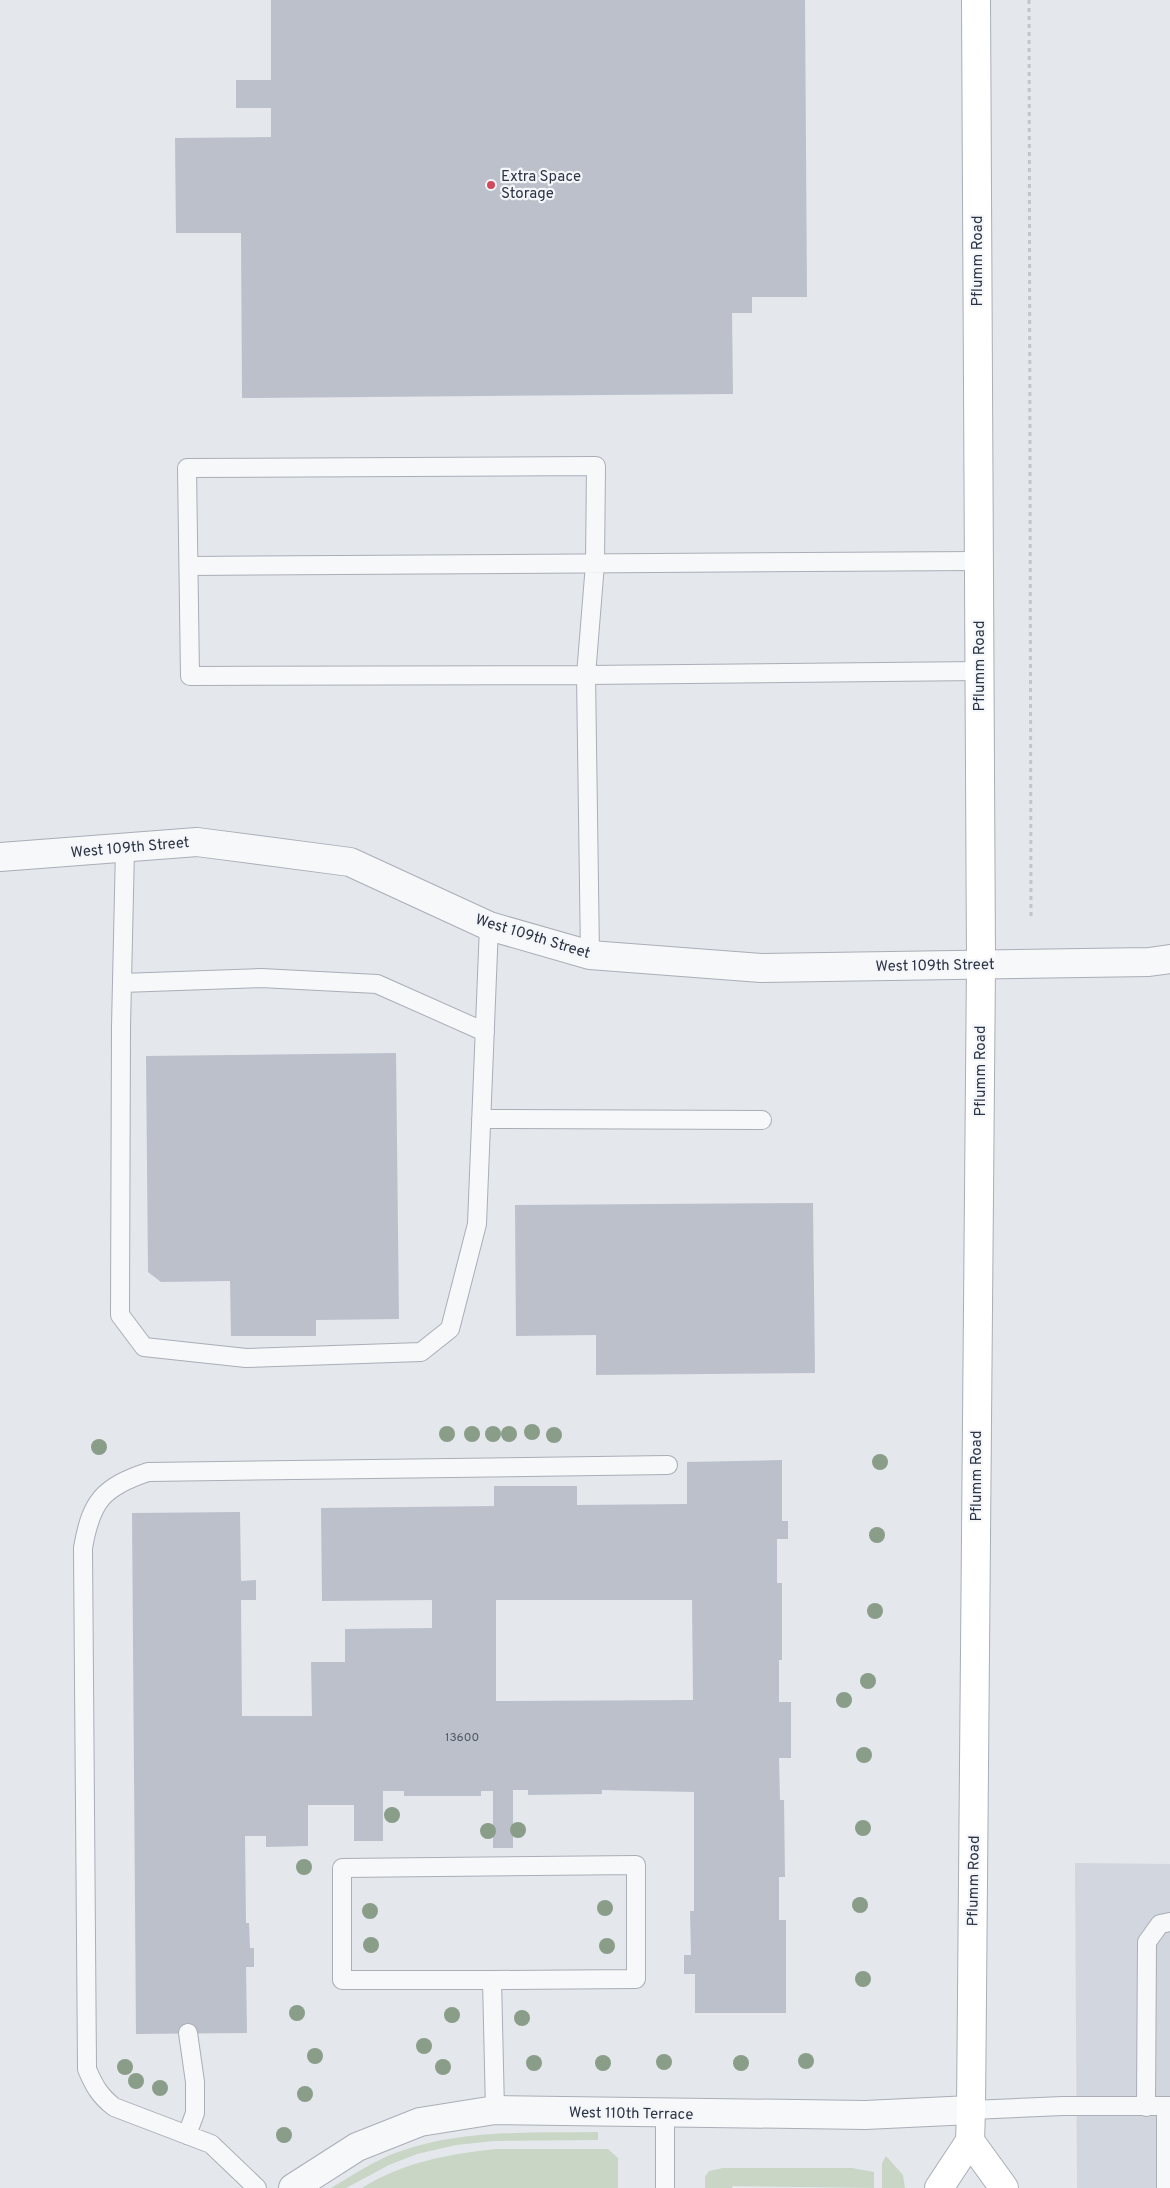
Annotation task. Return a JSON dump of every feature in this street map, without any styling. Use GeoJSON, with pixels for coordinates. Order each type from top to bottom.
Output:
{"type":"FeatureCollection","features":[{"type":"Feature","properties":{"kind":"main road","name":"Pflumm Road"},"geometry":{"type":"LineString","coordinates":[[970,2141],[981,964],[976,0]]}},
{"type":"Feature","properties":{"kind":"main road"},"geometry":{"type":"LineString","coordinates":[[939,2188],[970,2141],[1004,2188]]}},
{"type":"Feature","properties":{"kind":"street","name":"West 109th Street"},"geometry":{"type":"LineString","coordinates":[[0,858],[197,842],[350,862],[489,926],[590,955],[761,968],[1149,962],[1170,959]]}},
{"type":"Feature","properties":{"kind":"street","name":"West 110th Terrace"},"geometry":{"type":"LineString","coordinates":[[299,2184],[357,2147],[420,2122],[495,2110],[865,2115],[971,2110]]}},
{"type":"Feature","properties":{"kind":"lane"},"geometry":{"type":"LineString","coordinates":[[590,955],[586,675],[595,564],[596,466],[187,468],[190,676],[586,675],[979,671]]}},
{"type":"Feature","properties":{"kind":"lane"},"geometry":{"type":"LineString","coordinates":[[189,566],[979,561]]}},
{"type":"Feature","properties":{"kind":"lane"},"geometry":{"type":"LineString","coordinates":[[125,848],[122,984],[120,1315],[144,1347],[246,1358],[421,1352],[450,1329],[477,1224],[489,926]]}},
{"type":"Feature","properties":{"kind":"lane"},"geometry":{"type":"LineString","coordinates":[[122,984],[261,978],[377,984],[485,1032]]}},
{"type":"Feature","properties":{"kind":"lane"},"geometry":{"type":"LineString","coordinates":[[481,1119],[762,1120]]}},
{"type":"Feature","properties":{"kind":"lane"},"geometry":{"type":"LineString","coordinates":[[257,2188],[211,2144],[114,2107],[102,2097],[93,2084],[87,2069],[83,1548],[86,1527],[104,1493],[124,1480],[148,1472],[668,1465]]}},
{"type":"Feature","properties":{"kind":"lane"},"geometry":{"type":"LineString","coordinates":[[636,1865],[636,1979],[492,1980],[342,1980],[342,1868],[636,1865]]}},
{"type":"Feature","properties":{"kind":"lane"},"geometry":{"type":"LineString","coordinates":[[1146,2107],[1147,1942],[1160,1924],[1170,1922]]}},
{"type":"Feature","properties":{"kind":"lane"},"geometry":{"type":"LineString","coordinates":[[492,1980],[495,2110]]}},
{"type":"Feature","properties":{"kind":"lane"},"geometry":{"type":"LineString","coordinates":[[187,2135],[195,2113],[196,2082],[188,2034]]}},
{"type":"Feature","properties":{"kind":"lane"},"geometry":{"type":"LineString","coordinates":[[971,2110],[1063,2106],[1168,2106],[1166,2188]]}},
{"type":"Feature","properties":{"kind":"lane"},"geometry":{"type":"LineString","coordinates":[[665,2113],[665,2188]]}},
{"type":"Feature","properties":{"kind":"path"},"geometry":{"type":"LineString","coordinates":[[1029,0],[1030,917]]}},
{"type":"Feature","properties":{"kind":"shaded area"},"geometry":{"type":"Polygon","coordinates":[[[1075,1863],[1170,1864],[1170,2188],[1077,2188],[1075,1863]]]}},
{"type":"Feature","properties":{"kind":"green space"},"geometry":{"type":"Polygon","coordinates":[[[598,2132],[598,2140],[494,2141],[456,2145],[417,2154],[389,2165],[346,2188],[331,2188],[389,2155],[447,2139],[497,2134],[598,2132]]]}},
{"type":"Feature","properties":{"kind":"green space"},"geometry":{"type":"Polygon","coordinates":[[[496,2149],[608,2149],[618,2158],[618,2188],[362,2188],[394,2172],[427,2161],[496,2149]]]}},
{"type":"Feature","properties":{"kind":"green space"},"geometry":{"type":"Polygon","coordinates":[[[886,2156],[903,2175],[905,2188],[882,2188],[882,2163],[886,2156]]]}},
{"type":"Feature","properties":{"kind":"green space"},"geometry":{"type":"Polygon","coordinates":[[[723,2168],[852,2168],[874,2172],[874,2188],[733,2186],[732,2188],[705,2188],[705,2177],[709,2171],[723,2168]]]}},
{"type":"Feature","properties":{"kind":"building","name":"Extra Space Storage"},"geometry":{"type":"Polygon","coordinates":[[[271,0],[805,0],[807,297],[752,297],[752,313],[732,313],[733,394],[242,398],[241,233],[176,233],[175,138],[271,137],[271,108],[236,108],[236,80],[271,80],[271,0]]]}},
{"type":"Feature","properties":{"kind":"building"},"geometry":{"type":"Polygon","coordinates":[[[396,1053],[399,1319],[316,1320],[316,1336],[231,1336],[230,1281],[161,1282],[148,1272],[146,1056],[396,1053]]]}},
{"type":"Feature","properties":{"kind":"building"},"geometry":{"type":"Polygon","coordinates":[[[813,1203],[815,1373],[596,1375],[596,1335],[516,1336],[515,1205],[813,1203]]]}},
{"type":"Feature","properties":{"kind":"building"},"geometry":{"type":"Polygon","coordinates":[[[782,1460],[782,1521],[788,1521],[788,1539],[777,1539],[777,1583],[782,1583],[782,1660],[779,1660],[779,1702],[791,1702],[791,1758],[779,1758],[780,1800],[784,1800],[785,1877],[779,1877],[779,1920],[786,1920],[786,2013],[695,2013],[695,1974],[684,1974],[684,1955],[691,1955],[690,1911],[694,1911],[694,1792],[602,1790],[602,1794],[528,1795],[528,1790],[513,1790],[513,1848],[493,1848],[493,1791],[481,1791],[481,1796],[404,1796],[404,1791],[383,1791],[383,1841],[354,1841],[354,1805],[308,1805],[308,1846],[266,1847],[266,1836],[245,1836],[246,1923],[249,1923],[250,1948],[254,1948],[254,1967],[246,1967],[247,2033],[136,2034],[132,1513],[240,1512],[241,1581],[256,1580],[256,1600],[241,1600],[242,1716],[312,1716],[311,1662],[345,1662],[345,1629],[432,1628],[432,1600],[322,1601],[321,1508],[494,1506],[494,1486],[577,1486],[577,1505],[687,1504],[687,1462],[782,1460]],[[496,1600],[496,1701],[693,1700],[692,1600],[496,1600]]]}},
{"type":"Feature","properties":{"kind":"place","name":"Extra Space Storage"},"geometry":{"type":"Point","coordinates":[491,185]}}]}
